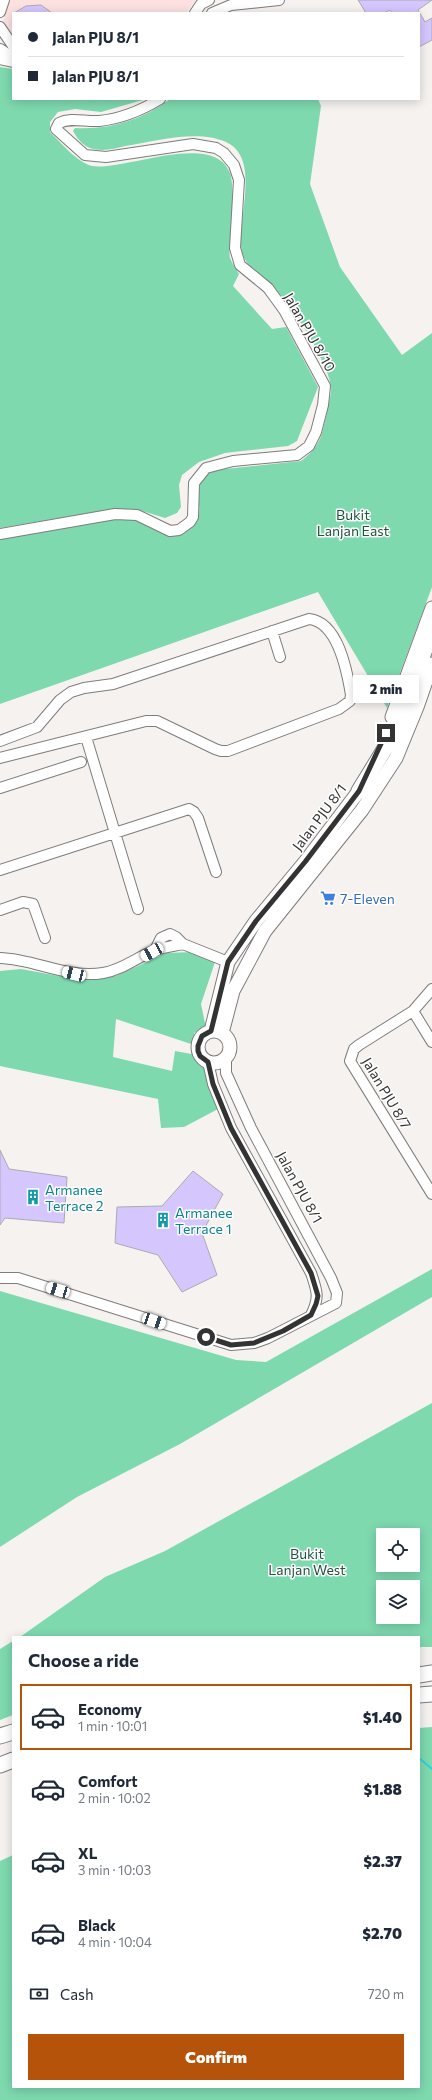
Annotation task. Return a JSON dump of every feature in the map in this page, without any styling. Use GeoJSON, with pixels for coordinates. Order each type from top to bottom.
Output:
{"type":"FeatureCollection","features":[{"type":"Feature","properties":{"kind":"highway"},"geometry":{"type":"LineString","coordinates":[[359,791],[389,742],[406,702],[432,630]]}},
{"type":"Feature","properties":{"kind":"highway"},"geometry":{"type":"LineString","coordinates":[[420,1674],[432,1673]]}},
{"type":"Feature","properties":{"kind":"highway"},"geometry":{"type":"LineString","coordinates":[[420,1695],[432,1694]]}},
{"type":"Feature","properties":{"kind":"highway"},"geometry":{"type":"LineString","coordinates":[[0,1736],[12,1732]]}},
{"type":"Feature","properties":{"kind":"highway"},"geometry":{"type":"LineString","coordinates":[[0,1765],[12,1760]]}},
{"type":"Feature","properties":{"kind":"main road","name":"Jalan PJU 8/1"},"geometry":{"type":"LineString","coordinates":[[217,1032],[233,991],[265,931],[359,791],[397,706],[432,608]]}},
{"type":"Feature","properties":{"kind":"main road","name":"Jalan PJU 8/1"},"geometry":{"type":"LineString","coordinates":[[217,1032],[228,962],[256,921],[362,810],[396,758],[417,707],[432,664]]}},
{"type":"Feature","properties":{"kind":"main road"},"geometry":{"type":"LineString","coordinates":[[217,1032],[230,1042],[231,1048],[226,1059],[218,1063],[208,1062],[200,1056],[198,1046],[202,1036],[217,1032]]}},
{"type":"Feature","properties":{"kind":"street"},"geometry":{"type":"LineString","coordinates":[[0,12],[4,0]]}},
{"type":"Feature","properties":{"kind":"street"},"geometry":{"type":"LineString","coordinates":[[196,12],[201,4],[210,0]]}},
{"type":"Feature","properties":{"kind":"street"},"geometry":{"type":"LineString","coordinates":[[214,12],[231,5],[279,0]]}},
{"type":"Feature","properties":{"kind":"street"},"geometry":{"type":"LineString","coordinates":[[0,27],[12,45]]}},
{"type":"Feature","properties":{"kind":"street"},"geometry":{"type":"LineString","coordinates":[[0,45],[12,47]]}},
{"type":"Feature","properties":{"kind":"street"},"geometry":{"type":"LineString","coordinates":[[0,49],[12,55]]}},
{"type":"Feature","properties":{"kind":"street"},"geometry":{"type":"LineString","coordinates":[[0,59],[12,62]]}},
{"type":"Feature","properties":{"kind":"street","name":"Jalan PJU 8/10"},"geometry":{"type":"LineString","coordinates":[[0,534],[115,514],[137,515],[170,531],[179,530],[190,522],[193,517],[194,483],[206,468],[233,460],[297,455],[309,446],[316,432],[324,404],[325,386],[284,310],[268,288],[240,265],[236,256],[234,248],[239,180],[230,158],[216,148],[193,144],[106,157],[95,157],[85,155],[56,129],[59,123],[67,120],[98,121],[118,117],[158,100]]}},
{"type":"Feature","properties":{"kind":"street"},"geometry":{"type":"LineString","coordinates":[[0,741],[37,727],[60,700],[71,692],[84,688],[113,684],[309,619],[318,620],[323,624],[337,642],[350,688],[350,701],[339,709],[228,751],[215,749],[156,721],[146,721],[0,758]]}},
{"type":"Feature","properties":{"kind":"street"},"geometry":{"type":"LineString","coordinates":[[272,632],[280,657]]}},
{"type":"Feature","properties":{"kind":"street"},"geometry":{"type":"LineString","coordinates":[[86,737],[138,909]]}},
{"type":"Feature","properties":{"kind":"street"},"geometry":{"type":"LineString","coordinates":[[0,788],[81,762]]}},
{"type":"Feature","properties":{"kind":"street"},"geometry":{"type":"LineString","coordinates":[[0,870],[189,809],[194,812],[198,818],[216,872]]}},
{"type":"Feature","properties":{"kind":"street"},"geometry":{"type":"LineString","coordinates":[[0,910],[23,902],[33,904],[44,938]]}},
{"type":"Feature","properties":{"kind":"street"},"geometry":{"type":"LineString","coordinates":[[0,958],[18,960],[74,974],[102,974],[130,964],[155,950],[158,942],[165,935],[170,934],[176,937],[183,944],[228,962]]}},
{"type":"Feature","properties":{"kind":"street","name":"Jalan PJU 8/7"},"geometry":{"type":"LineString","coordinates":[[432,989],[413,1011],[354,1049],[350,1061],[432,1194]]}},
{"type":"Feature","properties":{"kind":"street"},"geometry":{"type":"LineString","coordinates":[[413,1011],[432,1042]]}},
{"type":"Feature","properties":{"kind":"street","name":"Jalan PJU 8/1"},"geometry":{"type":"LineString","coordinates":[[0,1278],[18,1278],[231,1345],[254,1343],[268,1338],[311,1315],[325,1310],[337,1300],[338,1293],[324,1264],[251,1128],[226,1073],[226,1059]]}},
{"type":"Feature","properties":{"kind":"street"},"geometry":{"type":"LineString","coordinates":[[208,1062],[213,1084],[231,1128],[311,1273],[318,1296],[311,1315]]}},
{"type":"Feature","properties":{"kind":"street"},"geometry":{"type":"LineString","coordinates":[[311,1273],[324,1264]]}},
{"type":"Feature","properties":{"kind":"shaded area"},"geometry":{"type":"Polygon","coordinates":[[[10,0],[196,0],[186,12],[12,12],[12,40],[3,28],[5,12],[10,0]]]}},
{"type":"Feature","properties":{"kind":"green space"},"geometry":{"type":"Polygon","coordinates":[[[0,67],[12,69],[12,100],[143,100],[101,112],[75,109],[58,112],[50,122],[50,132],[70,152],[87,164],[92,166],[106,166],[167,155],[188,153],[206,154],[221,161],[230,173],[232,188],[230,258],[239,274],[233,286],[272,329],[286,327],[318,387],[297,441],[288,446],[225,453],[199,462],[182,475],[179,485],[181,507],[177,513],[165,518],[139,510],[107,510],[0,528],[0,67]]]}},
{"type":"Feature","properties":{"kind":"green space","name":"Bukit Lanjan East"},"geometry":{"type":"Polygon","coordinates":[[[168,100],[318,100],[321,106],[310,184],[340,267],[402,355],[432,333],[432,587],[387,708],[318,592],[0,704],[0,538],[130,517],[185,530],[197,522],[199,510],[198,488],[200,481],[208,474],[215,470],[301,461],[308,456],[317,445],[324,427],[330,399],[331,386],[322,360],[296,315],[277,290],[249,265],[242,252],[241,240],[245,177],[243,162],[237,150],[226,142],[215,138],[190,136],[99,150],[85,145],[78,139],[73,131],[75,128],[101,127],[125,122],[148,113],[168,100]]]}},
{"type":"Feature","properties":{"kind":"green space"},"geometry":{"type":"Polygon","coordinates":[[[194,952],[215,962],[201,1004],[206,1028],[194,1033],[194,1045],[116,1019],[113,1057],[172,1071],[175,1051],[197,1055],[204,1065],[218,1109],[184,1127],[161,1128],[158,1099],[0,1066],[0,971],[21,969],[75,979],[116,976],[166,953],[194,952]]]}},
{"type":"Feature","properties":{"kind":"green space"},"geometry":{"type":"Polygon","coordinates":[[[432,1269],[432,1297],[180,1444],[77,1497],[0,1547],[0,1291],[236,1360],[266,1362],[432,1269]]]}},
{"type":"Feature","properties":{"kind":"green space","name":"Bukit Lanjan West"},"geometry":{"type":"Polygon","coordinates":[[[432,1403],[432,1647],[420,1647],[420,1636],[21,1636],[105,1577],[165,1551],[432,1403]]]}},
{"type":"Feature","properties":{"kind":"green space"},"geometry":{"type":"Polygon","coordinates":[[[12,1642],[12,1715],[0,1720],[0,1649],[12,1642]]]}},
{"type":"Feature","properties":{"kind":"green space"},"geometry":{"type":"Polygon","coordinates":[[[432,1727],[432,2100],[0,2100],[0,1861],[12,1855],[12,2088],[420,2088],[420,1728],[432,1727]]]}},
{"type":"Feature","properties":{"kind":"building"},"geometry":{"type":"Polygon","coordinates":[[[358,0],[432,0],[418,10],[419,12],[391,12],[390,10],[386,12],[365,12],[358,0]]]}},
{"type":"Feature","properties":{"kind":"building"},"geometry":{"type":"Polygon","coordinates":[[[41,5],[51,12],[16,12],[26,6],[41,5]]]}},
{"type":"Feature","properties":{"kind":"building"},"geometry":{"type":"Polygon","coordinates":[[[420,13],[425,22],[432,18],[432,40],[420,46],[420,13]]]}},
{"type":"Feature","properties":{"kind":"building","name":"Armanee Terrace 2"},"geometry":{"type":"Polygon","coordinates":[[[0,1150],[9,1169],[67,1177],[64,1223],[5,1218],[0,1225],[0,1150]]]}},
{"type":"Feature","properties":{"kind":"building","name":"Armanee Terrace 1"},"geometry":{"type":"Polygon","coordinates":[[[193,1171],[223,1194],[202,1233],[217,1275],[182,1292],[158,1255],[115,1243],[117,1207],[162,1206],[193,1171]]]}},
{"type":"Feature","properties":{"kind":"waterway"},"geometry":{"type":"LineString","coordinates":[[420,1759],[432,1769]]}},
{"type":"Feature","properties":{"kind":"place","name":"7-Eleven"},"geometry":{"type":"Point","coordinates":[328,898]}},
{"type":"Feature","properties":{"kind":"place","name":"Armanee Terrace 2"},"geometry":{"type":"Point","coordinates":[33,1197]}},
{"type":"Feature","properties":{"kind":"place","name":"Armanee Terrace 1"},"geometry":{"type":"Point","coordinates":[163,1220]}},
{"type":"Feature","properties":{"kind":"route"},"geometry":{"type":"LineString","coordinates":[[206,1337],[231,1345],[254,1343],[283,1331],[311,1315],[316,1304],[318,1296],[311,1273],[231,1128],[213,1084],[208,1062],[200,1056],[198,1046],[202,1036],[211,1031],[220,989],[228,962],[256,921],[305,862],[359,791],[386,733]]}}]}
